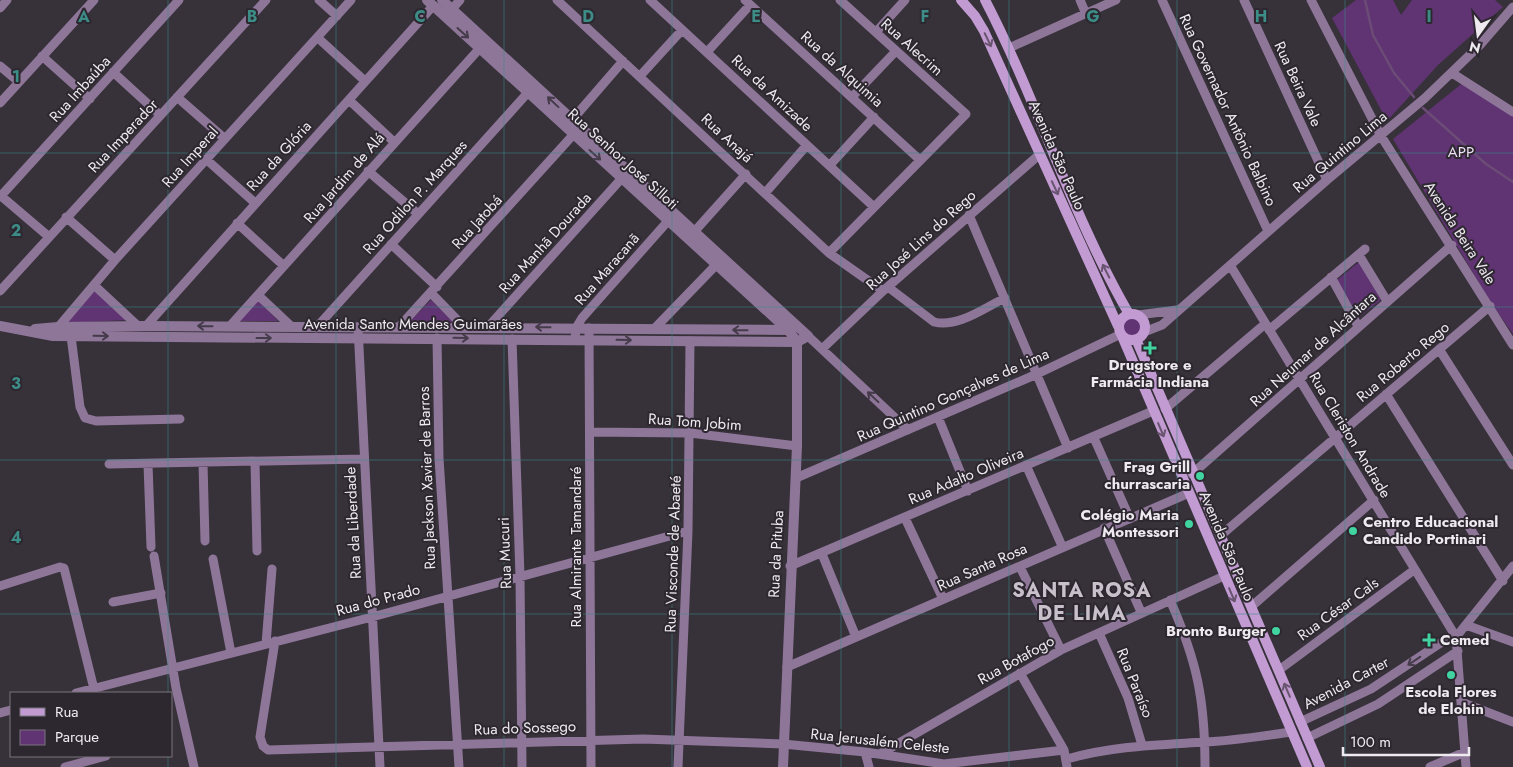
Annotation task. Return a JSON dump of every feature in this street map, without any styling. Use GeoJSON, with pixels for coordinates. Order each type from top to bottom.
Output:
{"type":"FeatureCollection","features":[{"type":"Feature","properties":{"kind":"main road","name":"Avenida São Paulo"},"geometry":{"type":"LineString","coordinates":[[961,0],[976,16],[984,31],[1040,154],[1120,332],[1188,494],[1307,767]]}},
{"type":"Feature","properties":{"kind":"main road","name":"Avenida São Paulo"},"geometry":{"type":"LineString","coordinates":[[985,0],[1009,48],[1086,230],[1105,270],[1134,314],[1144,322],[1140,336],[1165,409],[1192,474],[1252,606],[1320,767]]}},
{"type":"Feature","properties":{"kind":"main road"},"geometry":{"type":"LineString","coordinates":[[1134,314],[1120,320],[1120,332],[1130,340],[1140,336]]}},
{"type":"Feature","properties":{"kind":"street"},"geometry":{"type":"LineString","coordinates":[[0,8],[8,0]]}},
{"type":"Feature","properties":{"kind":"street"},"geometry":{"type":"LineString","coordinates":[[0,103],[94,0]]}},
{"type":"Feature","properties":{"kind":"street","name":"Rua Imbaúba"},"geometry":{"type":"LineString","coordinates":[[0,196],[180,0]]}},
{"type":"Feature","properties":{"kind":"street","name":"Rua Imperador"},"geometry":{"type":"LineString","coordinates":[[0,291],[48,236],[266,0]]}},
{"type":"Feature","properties":{"kind":"street"},"geometry":{"type":"LineString","coordinates":[[319,0],[337,16]]}},
{"type":"Feature","properties":{"kind":"street","name":"Rua Imperal"},"geometry":{"type":"LineString","coordinates":[[55,331],[115,260],[351,0]]}},
{"type":"Feature","properties":{"kind":"street"},"geometry":{"type":"LineString","coordinates":[[452,9],[460,0]]}},
{"type":"Feature","properties":{"kind":"street","name":"Rua Anajá"},"geometry":{"type":"LineString","coordinates":[[557,0],[766,192],[829,253],[934,322],[943,323],[966,317],[1004,298]]}},
{"type":"Feature","properties":{"kind":"street","name":"Rua da Amizade"},"geometry":{"type":"LineString","coordinates":[[650,0],[874,207]]}},
{"type":"Feature","properties":{"kind":"street","name":"Rua Alecrim"},"geometry":{"type":"LineString","coordinates":[[840,0],[966,114],[920,160]]}},
{"type":"Feature","properties":{"kind":"street"},"geometry":{"type":"LineString","coordinates":[[876,32],[905,0]]}},
{"type":"Feature","properties":{"kind":"street"},"geometry":{"type":"LineString","coordinates":[[1080,0],[1086,14]]}},
{"type":"Feature","properties":{"kind":"street"},"geometry":{"type":"LineString","coordinates":[[1009,48],[1116,0]]}},
{"type":"Feature","properties":{"kind":"street","name":"Rua Governador Antônio Balbino"},"geometry":{"type":"LineString","coordinates":[[1162,0],[1268,231]]}},
{"type":"Feature","properties":{"kind":"street","name":"Rua Beira Vale"},"geometry":{"type":"LineString","coordinates":[[1244,0],[1327,180]]}},
{"type":"Feature","properties":{"kind":"street","name":"Avenida Beira Vale"},"geometry":{"type":"LineString","coordinates":[[1311,0],[1381,136],[1452,245],[1513,345]]}},
{"type":"Feature","properties":{"kind":"street","name":"Rua Senhor José Silloti"},"geometry":{"type":"LineString","coordinates":[[434,2],[452,9],[531,89],[573,135],[717,264],[789,331],[797,342]]}},
{"type":"Feature","properties":{"kind":"street","name":"Rua Senhor José Silloti"},"geometry":{"type":"LineString","coordinates":[[434,2],[480,48],[572,120],[805,332]]}},
{"type":"Feature","properties":{"kind":"street","name":"Rua da Glória"},"geometry":{"type":"LineString","coordinates":[[142,326],[349,100],[434,2]]}},
{"type":"Feature","properties":{"kind":"street"},"geometry":{"type":"LineString","coordinates":[[707,52],[748,2]]}},
{"type":"Feature","properties":{"kind":"street","name":"Rua da Alquimia"},"geometry":{"type":"LineString","coordinates":[[748,2],[920,160]]}},
{"type":"Feature","properties":{"kind":"street","name":"Rua Quintino Lima"},"geometry":{"type":"LineString","coordinates":[[1140,336],[1162,326],[1177,310],[1268,231],[1381,136],[1509,21],[1513,7]]}},
{"type":"Feature","properties":{"kind":"street"},"geometry":{"type":"LineString","coordinates":[[640,76],[682,30]]}},
{"type":"Feature","properties":{"kind":"street"},"geometry":{"type":"LineString","coordinates":[[318,38],[365,81]]}},
{"type":"Feature","properties":{"kind":"street","name":"Rua Jardim de Alá"},"geometry":{"type":"LineString","coordinates":[[230,326],[480,48]]}},
{"type":"Feature","properties":{"kind":"street"},"geometry":{"type":"LineString","coordinates":[[852,97],[896,51]]}},
{"type":"Feature","properties":{"kind":"street"},"geometry":{"type":"LineString","coordinates":[[42,56],[90,99]]}},
{"type":"Feature","properties":{"kind":"street"},"geometry":{"type":"LineString","coordinates":[[572,120],[623,61]]}},
{"type":"Feature","properties":{"kind":"street"},"geometry":{"type":"LineString","coordinates":[[0,66],[19,82]]}},
{"type":"Feature","properties":{"kind":"street"},"geometry":{"type":"LineString","coordinates":[[113,72],[160,115]]}},
{"type":"Feature","properties":{"kind":"street"},"geometry":{"type":"LineString","coordinates":[[1452,73],[1513,112]]}},
{"type":"Feature","properties":{"kind":"street","name":"Rua Odilon P. Marques"},"geometry":{"type":"LineString","coordinates":[[316,328],[417,213],[531,89]]}},
{"type":"Feature","properties":{"kind":"street"},"geometry":{"type":"LineString","coordinates":[[177,97],[225,140]]}},
{"type":"Feature","properties":{"kind":"street"},"geometry":{"type":"LineString","coordinates":[[349,100],[394,142]]}},
{"type":"Feature","properties":{"kind":"street"},"geometry":{"type":"LineString","coordinates":[[830,165],[874,117]]}},
{"type":"Feature","properties":{"kind":"street","name":"Rua Jatobá"},"geometry":{"type":"LineString","coordinates":[[399,327],[573,135]]}},
{"type":"Feature","properties":{"kind":"street"},"geometry":{"type":"LineString","coordinates":[[766,192],[807,145]]}},
{"type":"Feature","properties":{"kind":"street","name":"Rua José Lins do Rego"},"geometry":{"type":"LineString","coordinates":[[822,349],[886,289],[1040,154]]}},
{"type":"Feature","properties":{"kind":"street"},"geometry":{"type":"LineString","coordinates":[[207,160],[255,203]]}},
{"type":"Feature","properties":{"kind":"street"},"geometry":{"type":"LineString","coordinates":[[829,253],[920,160]]}},
{"type":"Feature","properties":{"kind":"street"},"geometry":{"type":"LineString","coordinates":[[368,171],[417,213]]}},
{"type":"Feature","properties":{"kind":"street"},"geometry":{"type":"LineString","coordinates":[[694,232],[746,174]]}},
{"type":"Feature","properties":{"kind":"street","name":"Rua Manhã Dourada"},"geometry":{"type":"LineString","coordinates":[[488,327],[622,178]]}},
{"type":"Feature","properties":{"kind":"street"},"geometry":{"type":"LineString","coordinates":[[0,196],[48,236]]}},
{"type":"Feature","properties":{"kind":"street"},"geometry":{"type":"LineString","coordinates":[[969,215],[1068,448]]}},
{"type":"Feature","properties":{"kind":"street"},"geometry":{"type":"LineString","coordinates":[[66,217],[115,260]]}},
{"type":"Feature","properties":{"kind":"street","name":"Rua Maracanã"},"geometry":{"type":"LineString","coordinates":[[576,339],[576,328],[582,318],[668,221]]}},
{"type":"Feature","properties":{"kind":"street"},"geometry":{"type":"LineString","coordinates":[[237,224],[284,266]]}},
{"type":"Feature","properties":{"kind":"street"},"geometry":{"type":"LineString","coordinates":[[391,244],[434,290],[464,326]]}},
{"type":"Feature","properties":{"kind":"street","name":"Rua Neumar de Alcântara"},"geometry":{"type":"LineString","coordinates":[[1192,474],[1452,245]]}},
{"type":"Feature","properties":{"kind":"street"},"geometry":{"type":"LineString","coordinates":[[1165,409],[1362,252],[1387,301]]}},
{"type":"Feature","properties":{"kind":"street"},"geometry":{"type":"LineString","coordinates":[[655,328],[717,264]]}},
{"type":"Feature","properties":{"kind":"street","name":"Rua Cleriston Andrade"},"geometry":{"type":"LineString","coordinates":[[1230,265],[1456,637],[1466,767]]}},
{"type":"Feature","properties":{"kind":"street"},"geometry":{"type":"LineString","coordinates":[[1331,277],[1358,326]]}},
{"type":"Feature","properties":{"kind":"street"},"geometry":{"type":"LineString","coordinates":[[94,285],[142,326]]}},
{"type":"Feature","properties":{"kind":"street"},"geometry":{"type":"LineString","coordinates":[[258,295],[292,327]]}},
{"type":"Feature","properties":{"kind":"street","name":"Rua Roberto Rego"},"geometry":{"type":"LineString","coordinates":[[1220,536],[1490,306]]}},
{"type":"Feature","properties":{"kind":"street"},"geometry":{"type":"LineString","coordinates":[[1134,314],[1177,310]]}},
{"type":"Feature","properties":{"kind":"street","name":"Avenida Santo Mendes Guimarães"},"geometry":{"type":"LineString","coordinates":[[0,326],[55,331],[142,326],[316,328],[464,326],[805,332]]}},
{"type":"Feature","properties":{"kind":"street","name":"Rua da Liberdade"},"geometry":{"type":"LineString","coordinates":[[358,327],[380,767]]}},
{"type":"Feature","properties":{"kind":"street","name":"Rua Almirante Tamandaré"},"geometry":{"type":"LineString","coordinates":[[589,328],[591,767]]}},
{"type":"Feature","properties":{"kind":"street","name":"Avenida Santo Mendes Guimarães"},"geometry":{"type":"LineString","coordinates":[[55,331],[71,336],[797,342]]}},
{"type":"Feature","properties":{"kind":"street"},"geometry":{"type":"LineString","coordinates":[[797,342],[805,332],[908,430]]}},
{"type":"Feature","properties":{"kind":"street","name":"Rua Quintino Gonçalves de Lima"},"geometry":{"type":"LineString","coordinates":[[796,478],[1037,374],[1120,332]]}},
{"type":"Feature","properties":{"kind":"street"},"geometry":{"type":"LineString","coordinates":[[71,336],[80,407],[85,418],[96,421],[180,419]]}},
{"type":"Feature","properties":{"kind":"street","name":"Rua Jackson Xavier de Barros"},"geometry":{"type":"LineString","coordinates":[[437,338],[438,458],[459,767]]}},
{"type":"Feature","properties":{"kind":"street","name":"Rua Mucuri"},"geometry":{"type":"LineString","coordinates":[[512,339],[520,576],[522,767]]}},
{"type":"Feature","properties":{"kind":"street","name":"Rua Visconde de Abaeté"},"geometry":{"type":"LineString","coordinates":[[678,767],[688,531],[690,341]]}},
{"type":"Feature","properties":{"kind":"street","name":"Rua da Pituba"},"geometry":{"type":"LineString","coordinates":[[783,767],[790,566],[796,478],[797,342]]}},
{"type":"Feature","properties":{"kind":"street"},"geometry":{"type":"LineString","coordinates":[[1439,349],[1513,465]]}},
{"type":"Feature","properties":{"kind":"street"},"geometry":{"type":"LineString","coordinates":[[1386,394],[1503,581]]}},
{"type":"Feature","properties":{"kind":"street","name":"Rua Adalto Oliveira"},"geometry":{"type":"LineString","coordinates":[[790,566],[1153,412]]}},
{"type":"Feature","properties":{"kind":"street"},"geometry":{"type":"LineString","coordinates":[[938,417],[968,491]]}},
{"type":"Feature","properties":{"kind":"street","name":"Rua Tom Jobim"},"geometry":{"type":"LineString","coordinates":[[590,432],[690,432],[797,446]]}},
{"type":"Feature","properties":{"kind":"street"},"geometry":{"type":"LineString","coordinates":[[1094,438],[1130,519]]}},
{"type":"Feature","properties":{"kind":"street"},"geometry":{"type":"LineString","coordinates":[[109,464],[364,459]]}},
{"type":"Feature","properties":{"kind":"street"},"geometry":{"type":"LineString","coordinates":[[255,462],[258,551]]}},
{"type":"Feature","properties":{"kind":"street"},"geometry":{"type":"LineString","coordinates":[[203,463],[205,540]]}},
{"type":"Feature","properties":{"kind":"street"},"geometry":{"type":"LineString","coordinates":[[148,464],[152,551],[172,668],[194,767]]}},
{"type":"Feature","properties":{"kind":"street"},"geometry":{"type":"LineString","coordinates":[[1026,465],[1062,546]]}},
{"type":"Feature","properties":{"kind":"street","name":"Rua Santa Rosa"},"geometry":{"type":"LineString","coordinates":[[787,667],[1020,567],[1062,546],[1188,494]]}},
{"type":"Feature","properties":{"kind":"street"},"geometry":{"type":"LineString","coordinates":[[1252,606],[1374,500]]}},
{"type":"Feature","properties":{"kind":"street"},"geometry":{"type":"LineString","coordinates":[[905,518],[943,599]]}},
{"type":"Feature","properties":{"kind":"street"},"geometry":{"type":"LineString","coordinates":[[1104,528],[1141,612]]}},
{"type":"Feature","properties":{"kind":"street","name":"Rua do Prado"},"geometry":{"type":"LineString","coordinates":[[80,692],[372,617],[446,595],[688,531]]}},
{"type":"Feature","properties":{"kind":"street"},"geometry":{"type":"LineString","coordinates":[[822,554],[856,637]]}},
{"type":"Feature","properties":{"kind":"street"},"geometry":{"type":"LineString","coordinates":[[213,559],[231,653]]}},
{"type":"Feature","properties":{"kind":"street"},"geometry":{"type":"LineString","coordinates":[[1456,637],[1503,581],[1513,566]]}},
{"type":"Feature","properties":{"kind":"street"},"geometry":{"type":"LineString","coordinates":[[0,586],[60,567],[64,568],[94,689]]}},
{"type":"Feature","properties":{"kind":"street"},"geometry":{"type":"LineString","coordinates":[[1020,567],[1061,650]]}},
{"type":"Feature","properties":{"kind":"street"},"geometry":{"type":"LineString","coordinates":[[271,642],[272,569]]}},
{"type":"Feature","properties":{"kind":"street","name":"Rua César Cals"},"geometry":{"type":"LineString","coordinates":[[1278,670],[1414,570]]}},
{"type":"Feature","properties":{"kind":"street","name":"Rua Botafogo"},"geometry":{"type":"LineString","coordinates":[[880,754],[1061,650],[1141,612],[1224,576]]}},
{"type":"Feature","properties":{"kind":"street"},"geometry":{"type":"LineString","coordinates":[[113,602],[160,593]]}},
{"type":"Feature","properties":{"kind":"street"},"geometry":{"type":"LineString","coordinates":[[1170,600],[1187,638],[1196,666],[1203,707],[1205,767]]}},
{"type":"Feature","properties":{"kind":"street"},"geometry":{"type":"LineString","coordinates":[[1466,625],[1513,642]]}},
{"type":"Feature","properties":{"kind":"street","name":"Rua Paraíso"},"geometry":{"type":"LineString","coordinates":[[1099,633],[1128,698],[1142,745]]}},
{"type":"Feature","properties":{"kind":"street","name":"Avenida Carter"},"geometry":{"type":"LineString","coordinates":[[1300,722],[1371,689],[1445,640],[1456,637]]}},
{"type":"Feature","properties":{"kind":"street","name":"Rua do Sossego"},"geometry":{"type":"LineString","coordinates":[[271,642],[260,738],[262,746],[268,750],[591,740],[679,740],[783,744]]}},
{"type":"Feature","properties":{"kind":"street","name":"Avenida Carter"},"geometry":{"type":"LineString","coordinates":[[1307,738],[1378,704],[1458,651]]}},
{"type":"Feature","properties":{"kind":"street"},"geometry":{"type":"LineString","coordinates":[[1020,673],[1066,759]]}},
{"type":"Feature","properties":{"kind":"street"},"geometry":{"type":"LineString","coordinates":[[1371,689],[1378,704]]}},
{"type":"Feature","properties":{"kind":"street"},"geometry":{"type":"LineString","coordinates":[[1461,702],[1513,722]]}},
{"type":"Feature","properties":{"kind":"street","name":"Rua Jerusalém Celeste"},"geometry":{"type":"LineString","coordinates":[[783,744],[865,752],[944,764],[1066,759],[1092,752],[1142,745],[1205,742],[1292,732]]}},
{"type":"Feature","properties":{"kind":"street"},"geometry":{"type":"LineString","coordinates":[[865,752],[869,767]]}},
{"type":"Feature","properties":{"kind":"street"},"geometry":{"type":"LineString","coordinates":[[1430,767],[1465,752]]}},
{"type":"Feature","properties":{"kind":"street"},"geometry":{"type":"LineString","coordinates":[[65,767],[102,757]]}},
{"type":"Feature","properties":{"kind":"green space"},"geometry":{"type":"Polygon","coordinates":[[[1356,0],[1393,0],[1401,15],[1412,0],[1495,0],[1503,7],[1438,65],[1387,121],[1332,18],[1356,0]]]}},
{"type":"Feature","properties":{"kind":"green space","name":"APP"},"geometry":{"type":"Polygon","coordinates":[[[1465,81],[1513,115],[1513,334],[1491,303],[1393,139],[1465,81]]]}},
{"type":"Feature","properties":{"kind":"green space"},"geometry":{"type":"Polygon","coordinates":[[[1359,262],[1381,300],[1359,317],[1337,280],[1359,262]]]}},
{"type":"Feature","properties":{"kind":"green space"},"geometry":{"type":"Polygon","coordinates":[[[94,289],[127,320],[66,323],[94,289]]]}},
{"type":"Feature","properties":{"kind":"green space"},"geometry":{"type":"Polygon","coordinates":[[[258,300],[278,321],[239,321],[258,300]]]}},
{"type":"Feature","properties":{"kind":"green space"},"geometry":{"type":"Polygon","coordinates":[[[431,300],[453,322],[408,323],[431,300]]]}},
{"type":"Feature","properties":{"kind":"green space"},"geometry":{"type":"Polygon","coordinates":[[[1132,316],[1140,319],[1143,327],[1140,335],[1132,338],[1124,335],[1121,327],[1124,319],[1132,316]]]}},
{"type":"Feature","properties":{"kind":"waterway"},"geometry":{"type":"LineString","coordinates":[[1365,0],[1373,35],[1394,73],[1414,97]]}},
{"type":"Feature","properties":{"kind":"waterway"},"geometry":{"type":"LineString","coordinates":[[1423,108],[1486,164],[1513,182]]}},
{"type":"Feature","properties":{"kind":"place","name":"Drugstore e Farmácia Indiana"},"geometry":{"type":"Point","coordinates":[1150,348]}},
{"type":"Feature","properties":{"kind":"place","name":"Frag Grill churrascaria"},"geometry":{"type":"Point","coordinates":[1200,476]}},
{"type":"Feature","properties":{"kind":"place","name":"Colégio Maria Montessori"},"geometry":{"type":"Point","coordinates":[1189,524]}},
{"type":"Feature","properties":{"kind":"place","name":"Centro Educacional Candido Portinari"},"geometry":{"type":"Point","coordinates":[1353,531]}},
{"type":"Feature","properties":{"kind":"place","name":"Bronto Burger"},"geometry":{"type":"Point","coordinates":[1276,631]}},
{"type":"Feature","properties":{"kind":"place","name":"Cemed"},"geometry":{"type":"Point","coordinates":[1429,640]}},
{"type":"Feature","properties":{"kind":"place","name":"Escola Flores de Elohin"},"geometry":{"type":"Point","coordinates":[1451,675]}},
{"type":"Feature","properties":{"kind":"district","name":"SANTA ROSA DE LIMA"},"geometry":{"type":"Point","coordinates":[1082,602]}}]}
